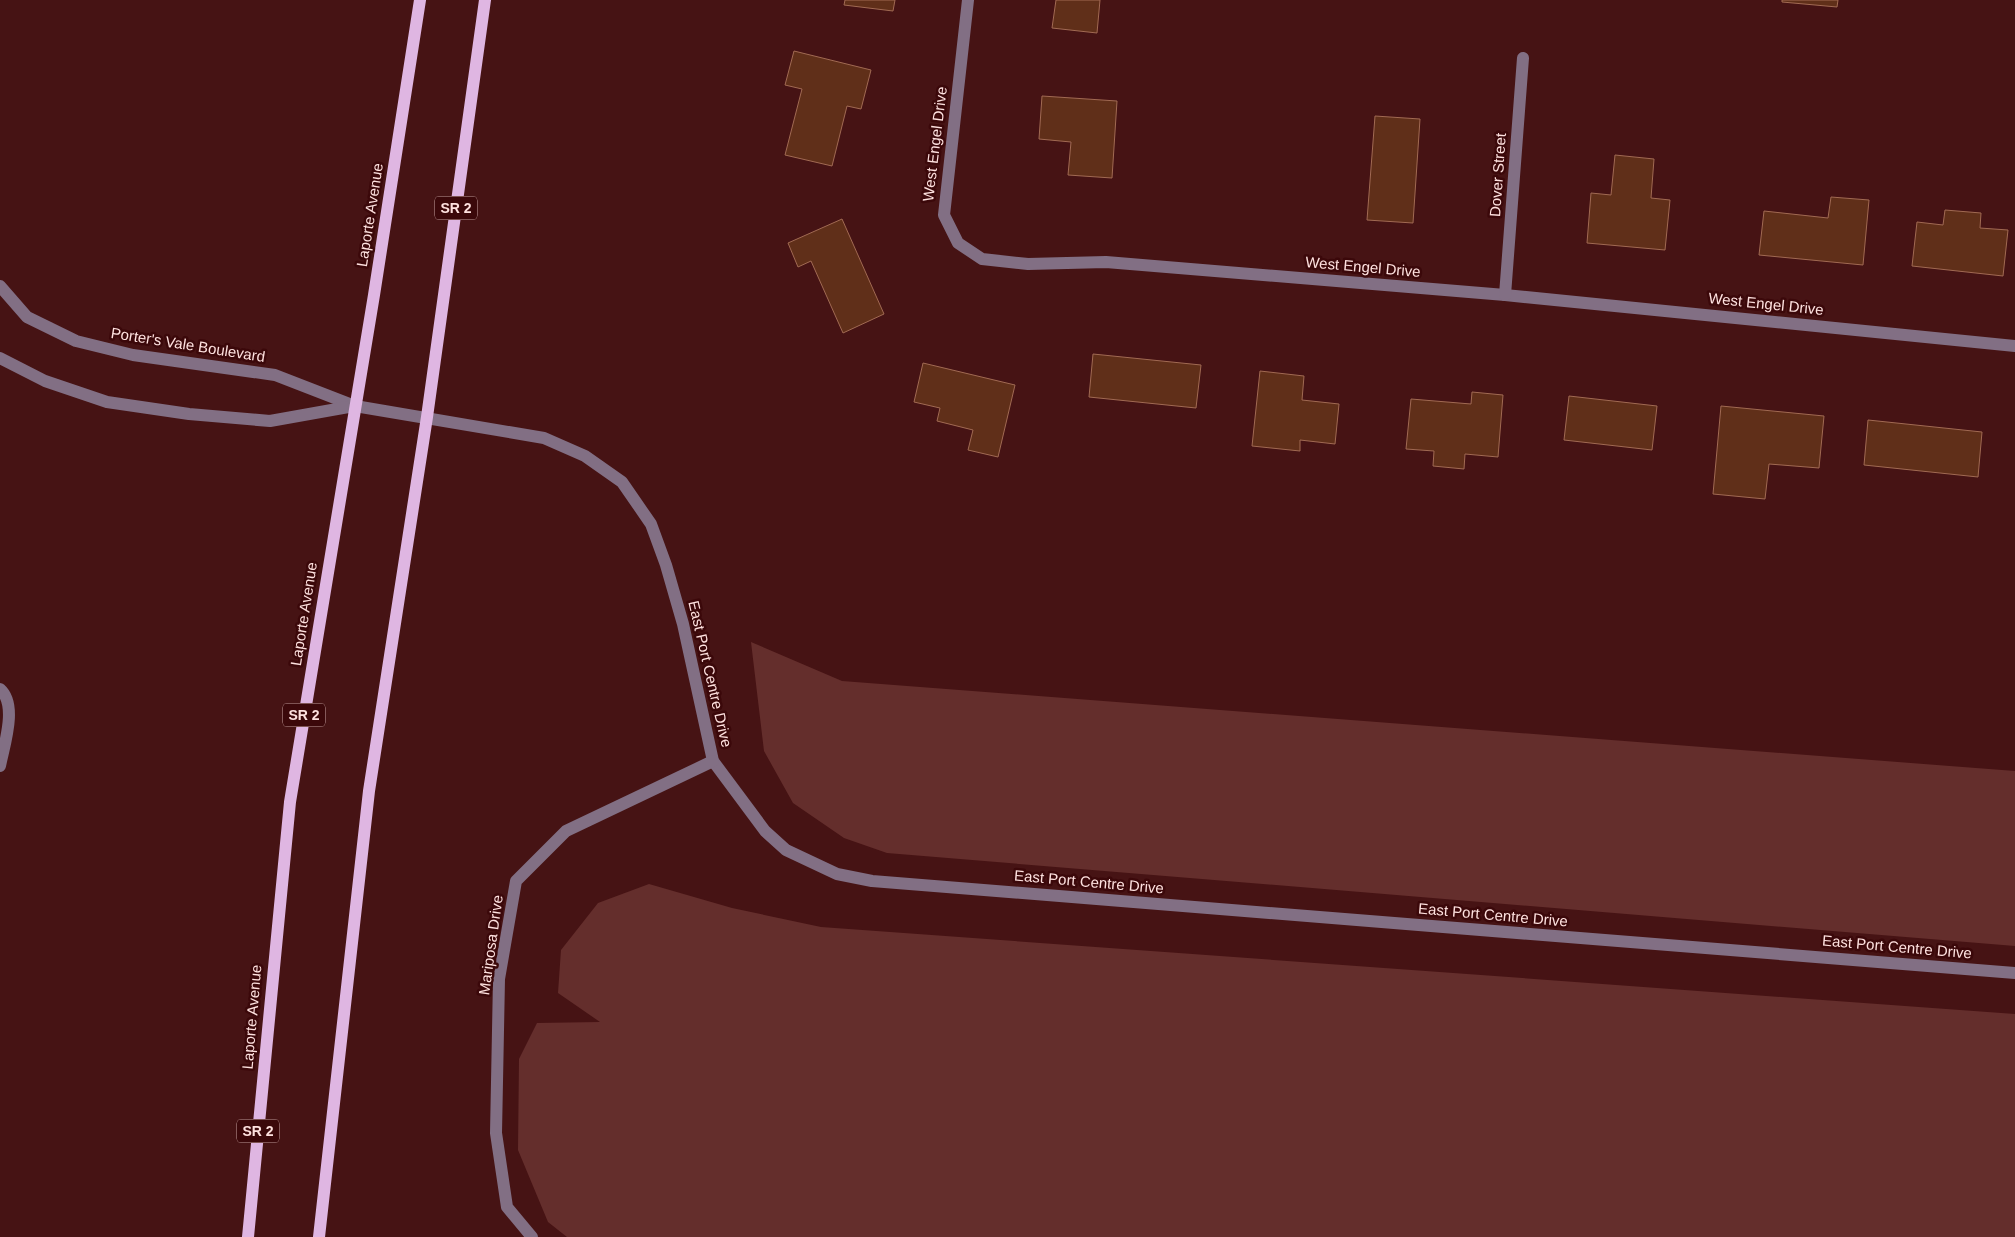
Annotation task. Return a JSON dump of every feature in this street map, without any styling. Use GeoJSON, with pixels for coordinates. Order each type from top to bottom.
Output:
{"type":"FeatureCollection","features":[{"type":"Feature","properties":{"kind":"main road","name":"Laporte Avenue"},"geometry":{"type":"LineString","coordinates":[[248,1237],[290,802],[420,0]]}},
{"type":"Feature","properties":{"kind":"main road","name":"SR 2"},"geometry":{"type":"LineString","coordinates":[[319,1237],[369,791],[427,417],[485,0]]}},
{"type":"Feature","properties":{"kind":"street","name":"West Engel Drive"},"geometry":{"type":"LineString","coordinates":[[968,0],[944,215],[958,243],[982,259],[1028,264],[1106,262],[1505,295],[2015,346]]}},
{"type":"Feature","properties":{"kind":"street","name":"Dover Street"},"geometry":{"type":"LineString","coordinates":[[1505,295],[1523,58]]}},
{"type":"Feature","properties":{"kind":"street","name":"Porter's Vale Boulevard"},"geometry":{"type":"LineString","coordinates":[[0,286],[27,317],[76,341],[133,355],[276,375],[355,406],[427,417]]}},
{"type":"Feature","properties":{"kind":"street","name":"Porter's Vale Boulevard"},"geometry":{"type":"LineString","coordinates":[[0,358],[45,381],[107,402],[189,414],[270,421],[355,406]]}},
{"type":"Feature","properties":{"kind":"street","name":"East Port Centre Drive"},"geometry":{"type":"LineString","coordinates":[[427,417],[544,438],[585,456],[622,482],[651,524],[666,565],[683,624],[713,761],[765,831],[786,850],[837,874],[872,881],[2015,973]]}},
{"type":"Feature","properties":{"kind":"street"},"geometry":{"type":"LineString","coordinates":[[0,689],[9,700],[10,713],[0,766]]}},
{"type":"Feature","properties":{"kind":"street","name":"Mariposa Drive"},"geometry":{"type":"LineString","coordinates":[[532,1237],[507,1206],[496,1133],[499,979],[516,881],[566,831],[713,761]]}},
{"type":"Feature","properties":{"kind":"shaded area"},"geometry":{"type":"Polygon","coordinates":[[[751,642],[842,681],[2015,771],[2015,946],[887,853],[844,838],[793,803],[764,751],[751,642]]]}},
{"type":"Feature","properties":{"kind":"shaded area"},"geometry":{"type":"Polygon","coordinates":[[[649,884],[732,908],[821,927],[2015,1014],[2015,1237],[567,1237],[548,1222],[518,1150],[519,1059],[537,1023],[600,1022],[558,993],[561,950],[598,903],[649,884]]]}},
{"type":"Feature","properties":{"kind":"building"},"geometry":{"type":"Polygon","coordinates":[[[845,0],[895,0],[893,11],[844,5],[845,0]]]}},
{"type":"Feature","properties":{"kind":"building"},"geometry":{"type":"Polygon","coordinates":[[[1056,0],[1100,0],[1097,33],[1052,28],[1056,0]]]}},
{"type":"Feature","properties":{"kind":"building"},"geometry":{"type":"Polygon","coordinates":[[[1782,0],[1838,0],[1837,7],[1782,2],[1782,0]]]}},
{"type":"Feature","properties":{"kind":"building"},"geometry":{"type":"Polygon","coordinates":[[[794,51],[871,70],[861,109],[847,106],[832,166],[785,155],[802,89],[785,85],[794,51]]]}},
{"type":"Feature","properties":{"kind":"building"},"geometry":{"type":"Polygon","coordinates":[[[1042,96],[1117,101],[1112,178],[1068,175],[1071,142],[1039,139],[1042,96]]]}},
{"type":"Feature","properties":{"kind":"building"},"geometry":{"type":"Polygon","coordinates":[[[1375,116],[1420,119],[1413,223],[1367,220],[1375,116]]]}},
{"type":"Feature","properties":{"kind":"building"},"geometry":{"type":"Polygon","coordinates":[[[1615,155],[1654,159],[1651,198],[1670,200],[1665,250],[1587,243],[1591,193],[1611,195],[1615,155]]]}},
{"type":"Feature","properties":{"kind":"building"},"geometry":{"type":"Polygon","coordinates":[[[1831,197],[1869,200],[1863,265],[1759,255],[1764,211],[1828,218],[1831,197]]]}},
{"type":"Feature","properties":{"kind":"building"},"geometry":{"type":"Polygon","coordinates":[[[1945,210],[1981,213],[1980,228],[2008,230],[2003,276],[1912,266],[1917,222],[1943,225],[1945,210]]]}},
{"type":"Feature","properties":{"kind":"building"},"geometry":{"type":"Polygon","coordinates":[[[842,219],[884,314],[843,333],[811,261],[798,267],[788,243],[842,219]]]}},
{"type":"Feature","properties":{"kind":"building"},"geometry":{"type":"Polygon","coordinates":[[[1093,354],[1201,365],[1196,408],[1089,397],[1093,354]]]}},
{"type":"Feature","properties":{"kind":"building"},"geometry":{"type":"Polygon","coordinates":[[[923,363],[1015,385],[998,457],[968,450],[973,430],[937,421],[940,408],[914,402],[923,363]]]}},
{"type":"Feature","properties":{"kind":"building"},"geometry":{"type":"Polygon","coordinates":[[[1260,371],[1304,376],[1302,400],[1339,404],[1335,444],[1300,440],[1300,451],[1252,446],[1260,371]]]}},
{"type":"Feature","properties":{"kind":"building"},"geometry":{"type":"Polygon","coordinates":[[[1472,392],[1503,395],[1498,457],[1465,454],[1464,469],[1433,466],[1434,451],[1406,449],[1411,399],[1471,404],[1472,392]]]}},
{"type":"Feature","properties":{"kind":"building"},"geometry":{"type":"Polygon","coordinates":[[[1569,396],[1657,406],[1652,450],[1564,440],[1569,396]]]}},
{"type":"Feature","properties":{"kind":"building"},"geometry":{"type":"Polygon","coordinates":[[[1721,406],[1824,416],[1819,468],[1769,464],[1765,499],[1713,494],[1721,406]]]}},
{"type":"Feature","properties":{"kind":"building"},"geometry":{"type":"Polygon","coordinates":[[[1868,420],[1982,432],[1978,477],[1864,465],[1868,420]]]}}]}
